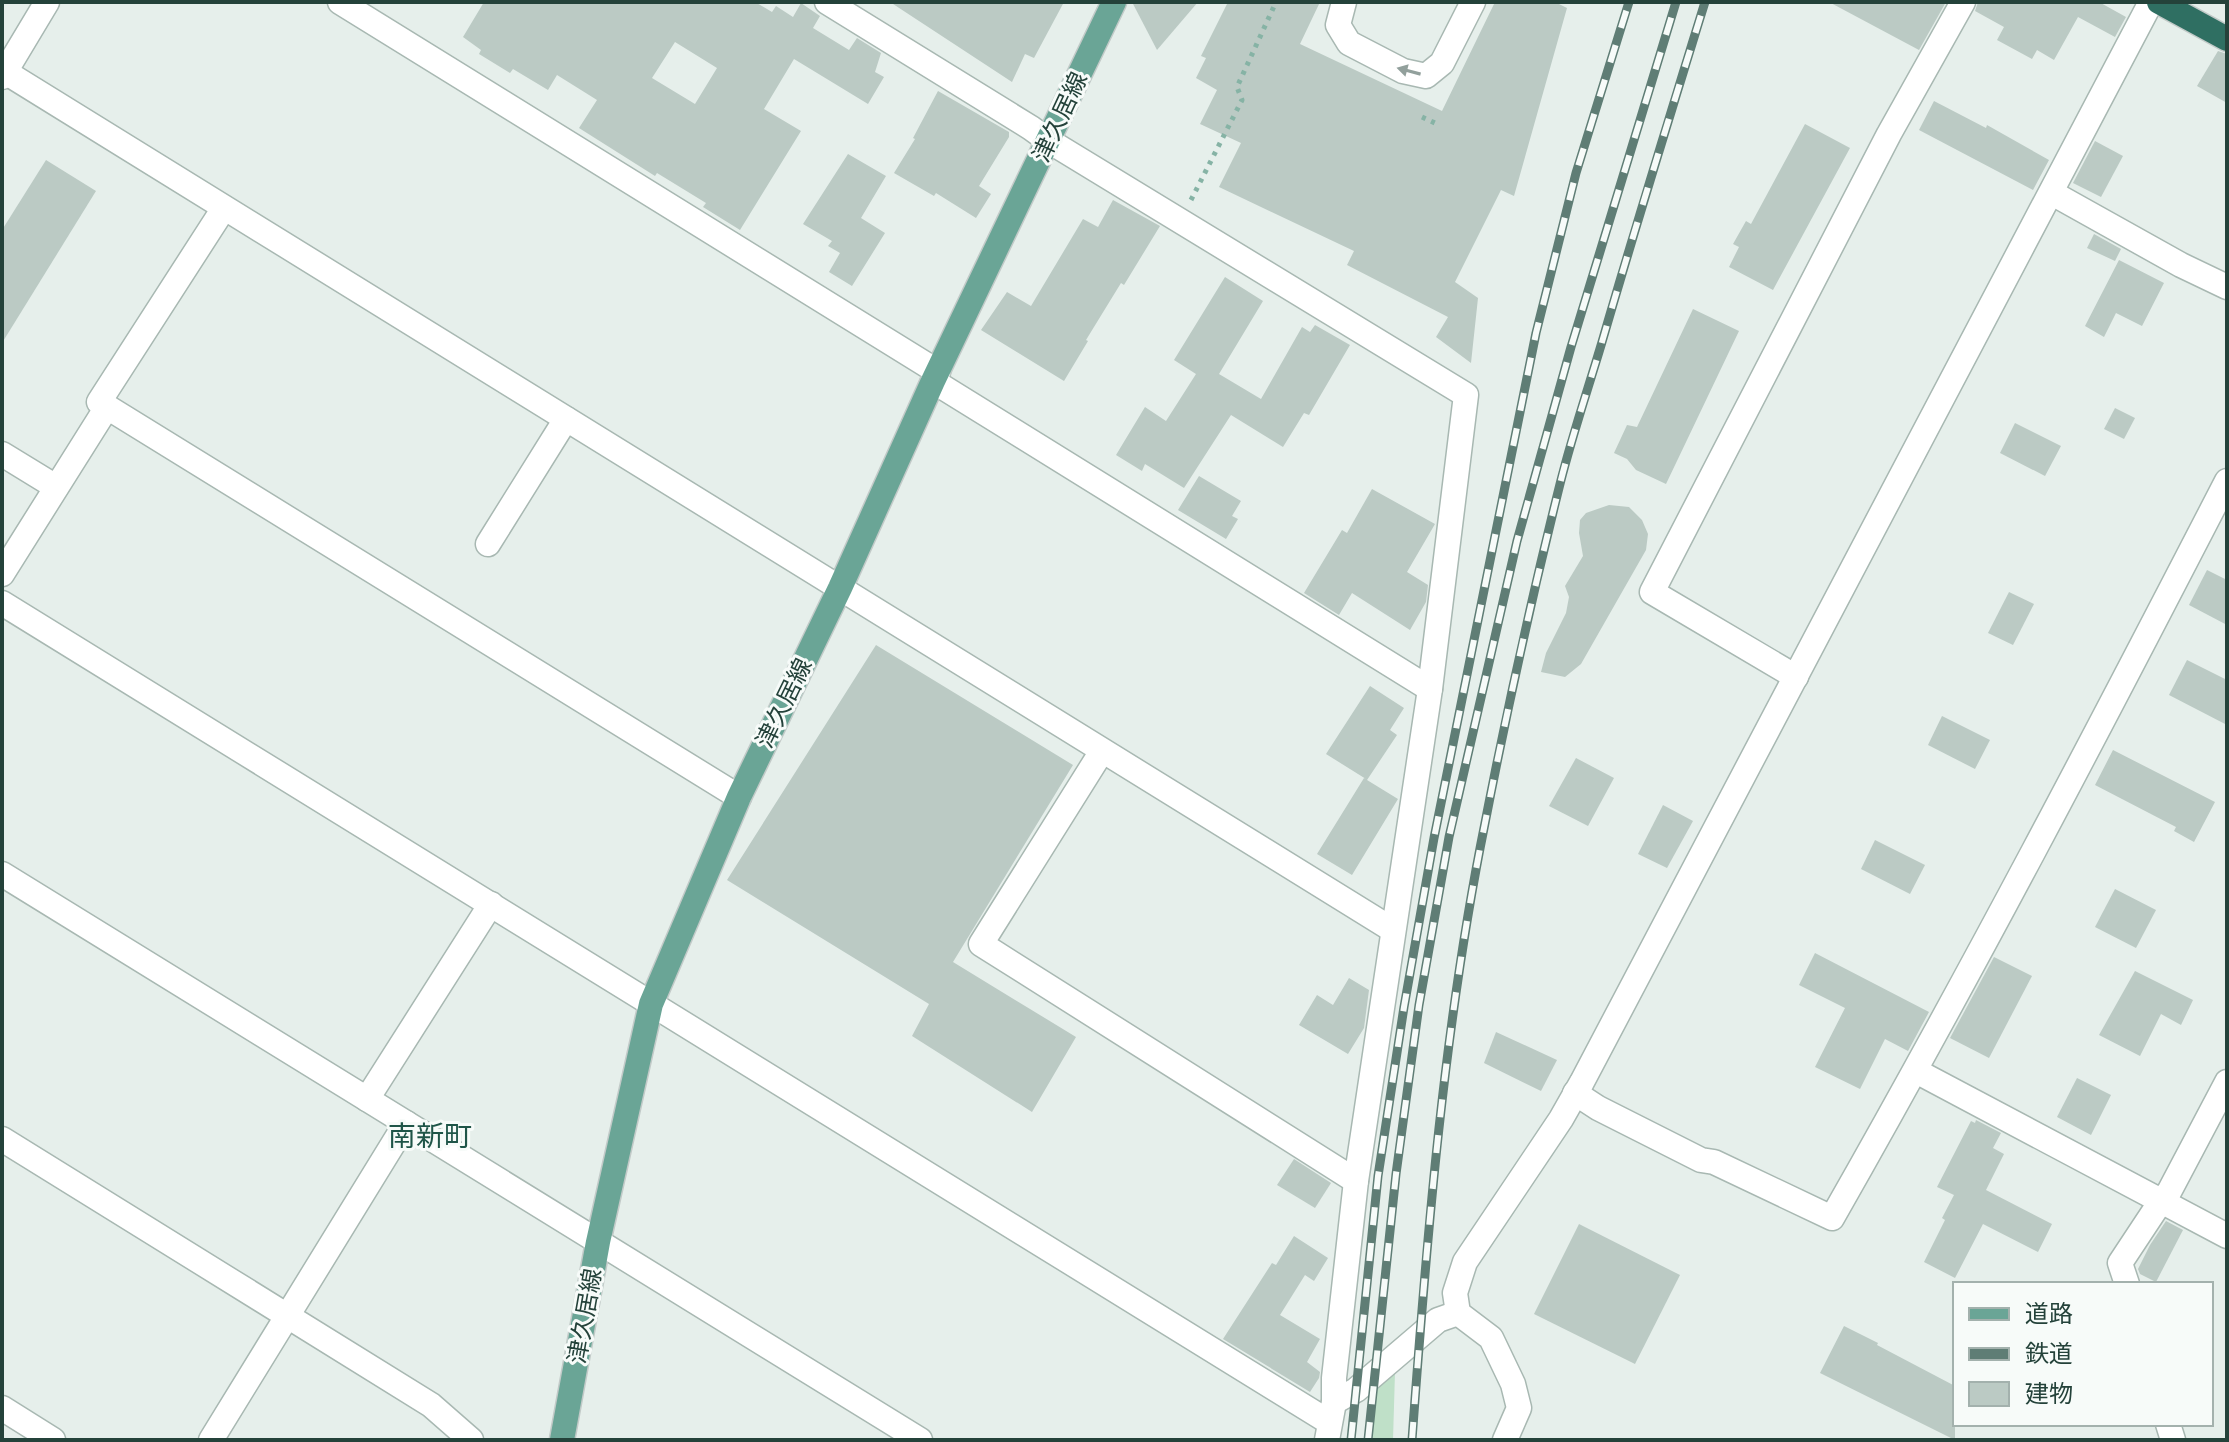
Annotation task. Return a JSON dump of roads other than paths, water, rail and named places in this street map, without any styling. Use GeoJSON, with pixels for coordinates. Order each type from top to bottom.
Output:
{"type":"FeatureCollection","features":[{"type":"Feature","properties":{"kind":"highway"},"geometry":{"type":"LineString","coordinates":[[2159,2],[2227,39]]}},
{"type":"Feature","properties":{"kind":"main road","name":"津久居線"},"geometry":{"type":"LineString","coordinates":[[562,1440],[598,1242],[651,1004],[739,797],[1114,2]]}},
{"type":"Feature","properties":{"kind":"street"},"geometry":{"type":"LineString","coordinates":[[47,2],[3,73],[1393,930]]}},
{"type":"Feature","properties":{"kind":"street"},"geometry":{"type":"LineString","coordinates":[[340,2],[1430,689]]}},
{"type":"Feature","properties":{"kind":"street"},"geometry":{"type":"LineString","coordinates":[[1344,2],[1338,25],[1349,43],[1403,71],[1426,76],[1442,63],[1473,2]]}},
{"type":"Feature","properties":{"kind":"street"},"geometry":{"type":"LineString","coordinates":[[1796,677],[1652,592],[1896,121],[1963,2]]}},
{"type":"Feature","properties":{"kind":"street"},"geometry":{"type":"LineString","coordinates":[[1505,1440],[1519,1408],[1513,1384],[1491,1338],[1458,1313],[1455,1293],[1465,1262],[1561,1119],[2151,2]]}},
{"type":"Feature","properties":{"kind":"street"},"geometry":{"type":"LineString","coordinates":[[835,4],[1049,141],[1466,395],[1430,689],[1356,1181],[1330,1421]]}},
{"type":"Feature","properties":{"kind":"street"},"geometry":{"type":"LineString","coordinates":[[2052,193],[2227,287]]}},
{"type":"Feature","properties":{"kind":"street"},"geometry":{"type":"LineString","coordinates":[[224,208],[99,402],[739,797]]}},
{"type":"Feature","properties":{"kind":"street"},"geometry":{"type":"LineString","coordinates":[[2,574],[107,407]]}},
{"type":"Feature","properties":{"kind":"street"},"geometry":{"type":"LineString","coordinates":[[488,544],[566,419]]}},
{"type":"Feature","properties":{"kind":"street"},"geometry":{"type":"LineString","coordinates":[[2,454],[56,487]]}},
{"type":"Feature","properties":{"kind":"street"},"geometry":{"type":"LineString","coordinates":[[1575,1093],[1598,1108],[1701,1160],[1714,1162],[1832,1218],[1916,1071],[2227,481]]}},
{"type":"Feature","properties":{"kind":"street"},"geometry":{"type":"LineString","coordinates":[[2,603],[1330,1421]]}},
{"type":"Feature","properties":{"kind":"street"},"geometry":{"type":"LineString","coordinates":[[1102,751],[981,944],[1356,1181]]}},
{"type":"Feature","properties":{"kind":"street"},"geometry":{"type":"LineString","coordinates":[[2,874],[920,1440]]}},
{"type":"Feature","properties":{"kind":"street"},"geometry":{"type":"LineString","coordinates":[[367,1099],[491,904]]}},
{"type":"Feature","properties":{"kind":"street"},"geometry":{"type":"LineString","coordinates":[[1916,1071],[2227,1236]]}},
{"type":"Feature","properties":{"kind":"street"},"geometry":{"type":"LineString","coordinates":[[2126,1282],[2120,1263],[2169,1192],[2227,1082]]}},
{"type":"Feature","properties":{"kind":"street"},"geometry":{"type":"LineString","coordinates":[[211,1440],[406,1123]]}},
{"type":"Feature","properties":{"kind":"street"},"geometry":{"type":"LineString","coordinates":[[2,1139],[431,1405],[471,1440]]}},
{"type":"Feature","properties":{"kind":"street"},"geometry":{"type":"LineString","coordinates":[[1330,1421],[1356,1390],[1438,1320],[1458,1313]]}},
{"type":"Feature","properties":{"kind":"street"},"geometry":{"type":"LineString","coordinates":[[2,1408],[53,1440]]}},
{"type":"Feature","properties":{"kind":"railway"},"geometry":{"type":"LineString","coordinates":[[1351,1440],[1378,1176],[1434,838],[1536,333],[1576,173],[1629,2]]}},
{"type":"Feature","properties":{"kind":"railway"},"geometry":{"type":"LineString","coordinates":[[1368,1440],[1396,1174],[1419,1005],[1449,837],[1517,541],[1571,347],[1676,2]]}},
{"type":"Feature","properties":{"kind":"railway"},"geometry":{"type":"LineString","coordinates":[[1412,1440],[1431,1208],[1448,1053],[1458,976],[1493,781],[1565,466],[1705,2]]}},
{"type":"Feature","properties":{"kind":"district","name":"南新町"},"geometry":{"type":"Point","coordinates":[430,1136]}}]}
